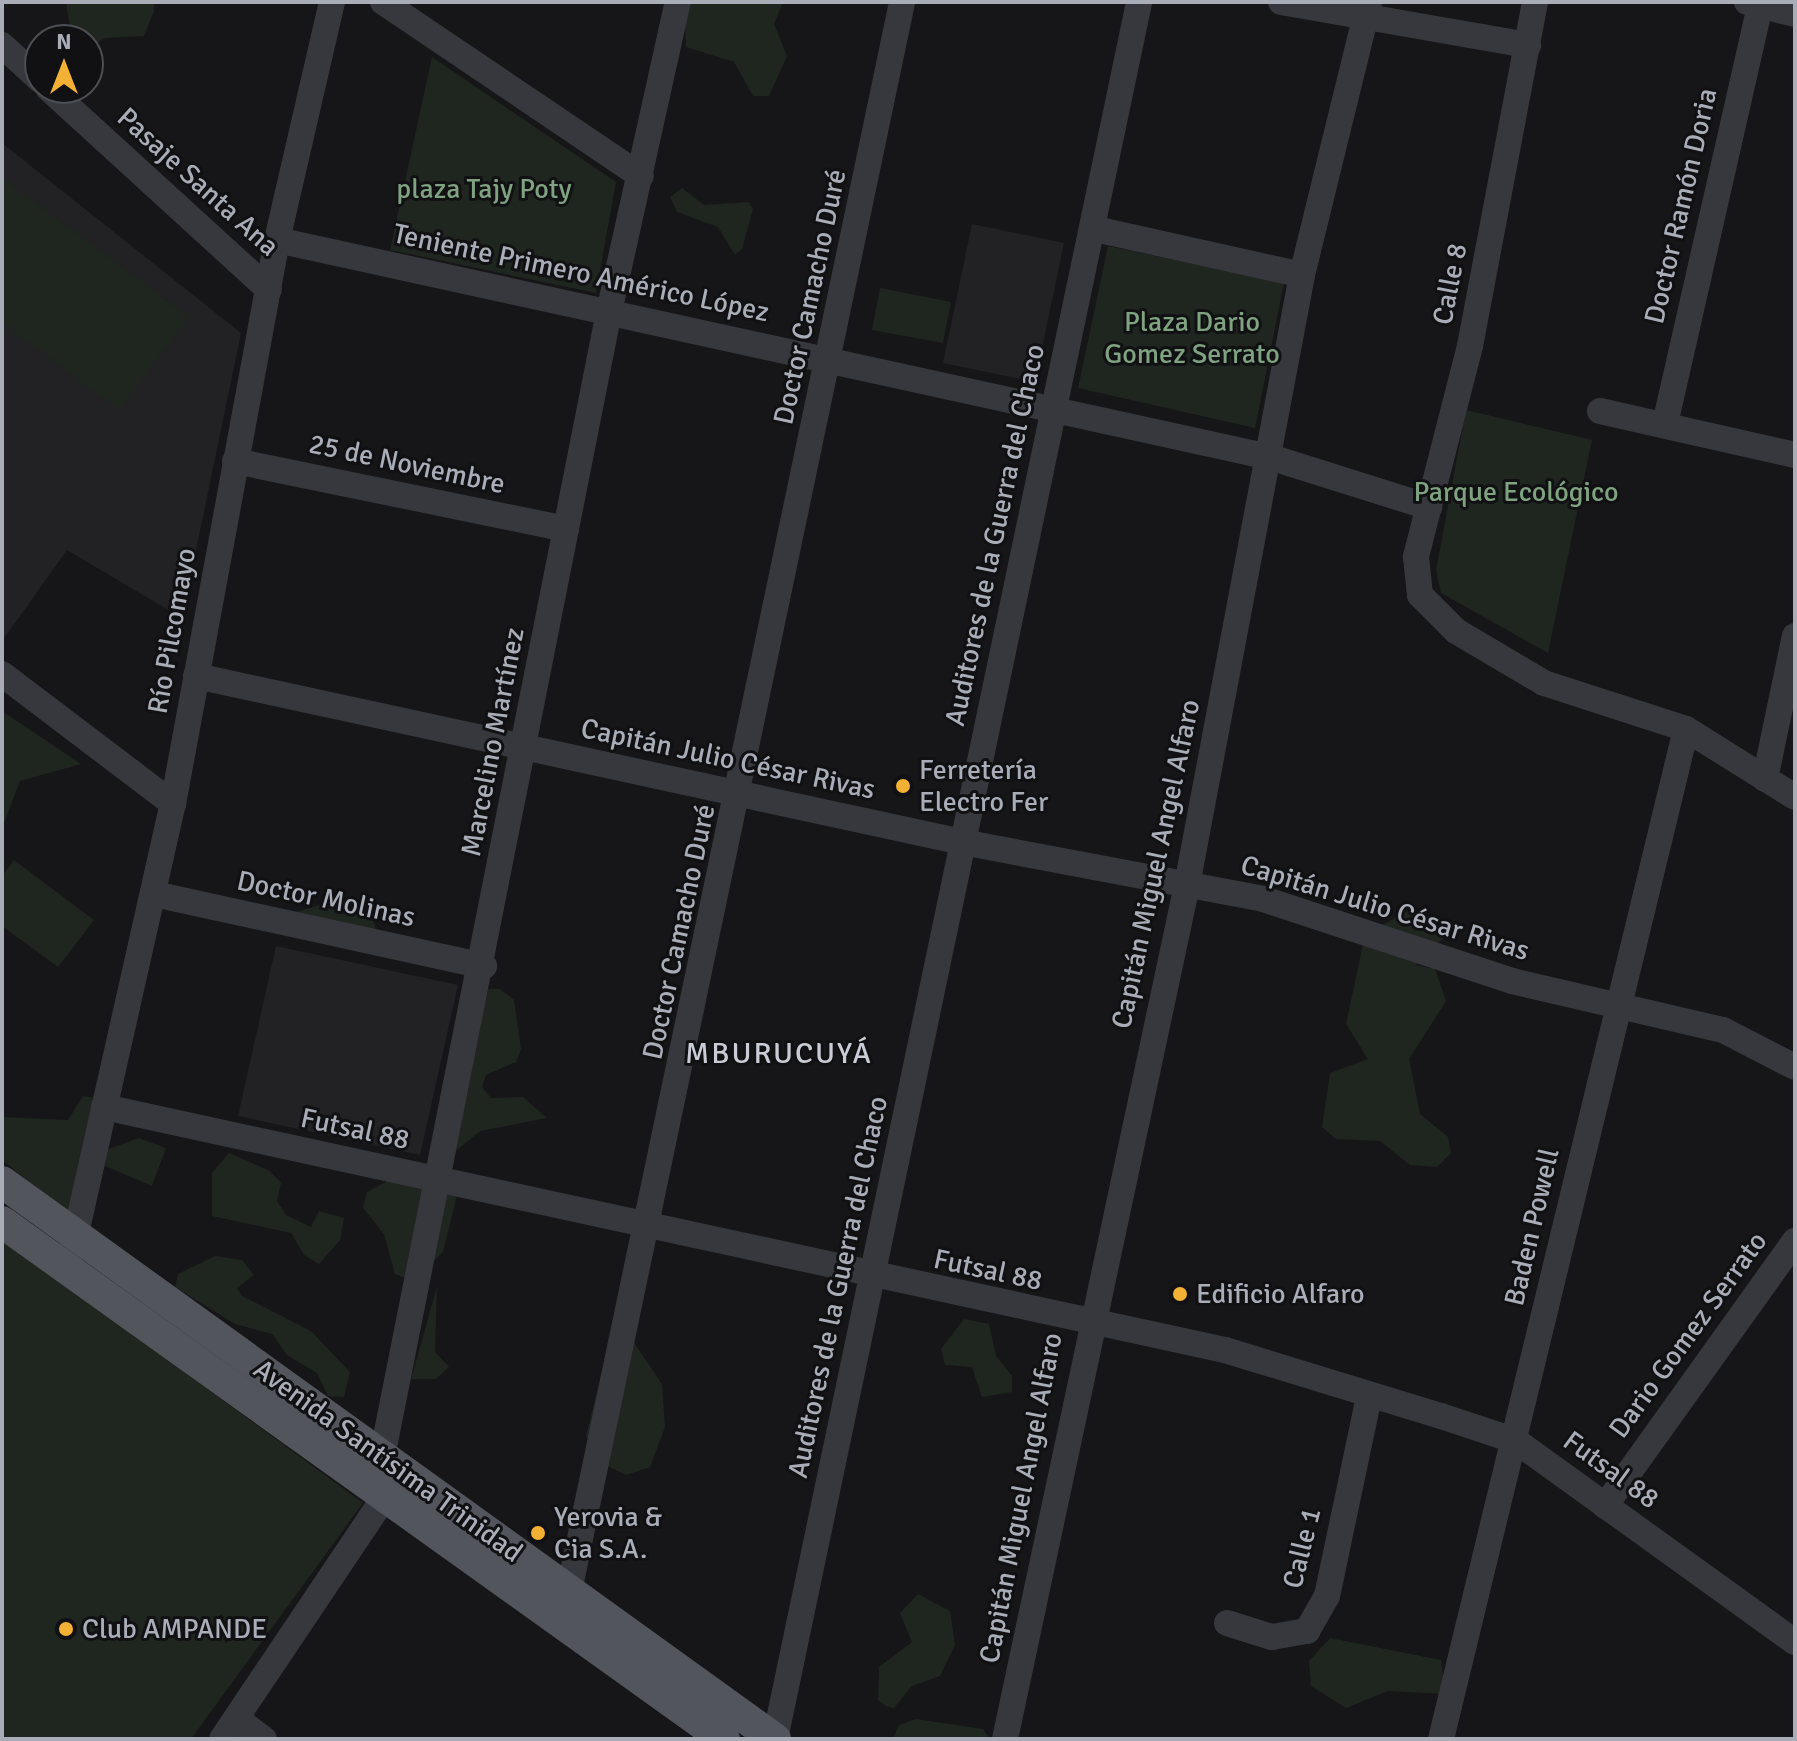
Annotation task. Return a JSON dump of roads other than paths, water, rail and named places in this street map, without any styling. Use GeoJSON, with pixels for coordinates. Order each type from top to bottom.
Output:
{"type":"FeatureCollection","features":[{"type":"Feature","properties":{"kind":"main road","name":"Avenida Santísima Trinidad"},"geometry":{"type":"LineString","coordinates":[[2,1182],[569,1591],[720,1729]]}},
{"type":"Feature","properties":{"kind":"main road","name":"Avenida Santísima Trinidad"},"geometry":{"type":"LineString","coordinates":[[2,1222],[385,1496],[720,1729],[775,1739]]}},
{"type":"Feature","properties":{"kind":"street","name":"Río Pilcomayo"},"geometry":{"type":"LineString","coordinates":[[68,1269],[173,804],[277,240],[332,2]]}},
{"type":"Feature","properties":{"kind":"street"},"geometry":{"type":"LineString","coordinates":[[383,2],[641,176]]}},
{"type":"Feature","properties":{"kind":"street","name":"Marcelino Martínez"},"geometry":{"type":"LineString","coordinates":[[385,1496],[382,1457],[484,966],[523,749],[609,312],[678,2]]}},
{"type":"Feature","properties":{"kind":"street","name":"Doctor Camacho Duré"},"geometry":{"type":"LineString","coordinates":[[569,1591],[741,794],[902,2]]}},
{"type":"Feature","properties":{"kind":"street","name":"Auditores de la Guerra del Chaco"},"geometry":{"type":"LineString","coordinates":[[775,1739],[874,1278],[962,842],[1095,229],[1139,2]]}},
{"type":"Feature","properties":{"kind":"street"},"geometry":{"type":"LineString","coordinates":[[1281,2],[1367,11],[1528,45]]}},
{"type":"Feature","properties":{"kind":"street","name":"Calle 8"},"geometry":{"type":"LineString","coordinates":[[1535,2],[1470,346],[1429,507],[1417,574],[1420,595],[1434,612],[1544,683],[1686,729]]}},
{"type":"Feature","properties":{"kind":"street"},"geometry":{"type":"LineString","coordinates":[[1756,3],[1795,14]]}},
{"type":"Feature","properties":{"kind":"street","name":"Doctor Ramón Doria"},"geometry":{"type":"LineString","coordinates":[[1665,424],[1756,3]]}},
{"type":"Feature","properties":{"kind":"street","name":"Capitán Miguel Angel Alfaro"},"geometry":{"type":"LineString","coordinates":[[1005,1739],[1089,1324],[1187,885],[1302,275],[1367,11]]}},
{"type":"Feature","properties":{"kind":"street"},"geometry":{"type":"LineString","coordinates":[[2,45],[24,65]]}},
{"type":"Feature","properties":{"kind":"street","name":"Pasaje Santa Ana"},"geometry":{"type":"LineString","coordinates":[[66,104],[269,290]]}},
{"type":"Feature","properties":{"kind":"street"},"geometry":{"type":"LineString","coordinates":[[1095,229],[1302,275]]}},
{"type":"Feature","properties":{"kind":"street","name":"Teniente Primero Américo López"},"geometry":{"type":"LineString","coordinates":[[277,240],[830,358],[1270,457],[1429,507]]}},
{"type":"Feature","properties":{"kind":"street"},"geometry":{"type":"LineString","coordinates":[[1600,411],[1795,455]]}},
{"type":"Feature","properties":{"kind":"street","name":"25 de Noviembre"},"geometry":{"type":"LineString","coordinates":[[235,461],[566,529]]}},
{"type":"Feature","properties":{"kind":"street"},"geometry":{"type":"LineString","coordinates":[[1765,779],[1790,681],[1795,636]]}},
{"type":"Feature","properties":{"kind":"street"},"geometry":{"type":"LineString","coordinates":[[2,674],[173,804]]}},
{"type":"Feature","properties":{"kind":"street","name":"Capitán Julio César Rivas"},"geometry":{"type":"LineString","coordinates":[[196,676],[962,842],[1263,899],[1498,977],[1614,1007],[1723,1030],[1795,1067]]}},
{"type":"Feature","properties":{"kind":"street"},"geometry":{"type":"LineString","coordinates":[[1686,729],[1795,797]]}},
{"type":"Feature","properties":{"kind":"street","name":"Baden Powell"},"geometry":{"type":"LineString","coordinates":[[1441,1739],[1516,1441],[1614,1007],[1686,729]]}},
{"type":"Feature","properties":{"kind":"street","name":"Doctor Molinas"},"geometry":{"type":"LineString","coordinates":[[154,894],[484,966]]}},
{"type":"Feature","properties":{"kind":"street","name":"Futsal 88"},"geometry":{"type":"LineString","coordinates":[[104,1107],[874,1278],[1225,1350],[1516,1441],[1795,1641]]}},
{"type":"Feature","properties":{"kind":"street","name":"Dario Gomez Serrato"},"geometry":{"type":"LineString","coordinates":[[1605,1506],[1795,1241]]}},
{"type":"Feature","properties":{"kind":"street","name":"Calle 1"},"geometry":{"type":"LineString","coordinates":[[1227,1623],[1272,1637],[1311,1624],[1327,1596],[1369,1397]]}},
{"type":"Feature","properties":{"kind":"street"},"geometry":{"type":"LineString","coordinates":[[264,1739],[229,1729],[385,1496]]}},
{"type":"Feature","properties":{"kind":"place","name":"Ferretería Electro Fer"},"geometry":{"type":"Point","coordinates":[903,786]}},
{"type":"Feature","properties":{"kind":"place","name":"Edificio Alfaro"},"geometry":{"type":"Point","coordinates":[1180,1294]}},
{"type":"Feature","properties":{"kind":"place","name":"Yerovia & Cia S.A."},"geometry":{"type":"Point","coordinates":[538,1533]}},
{"type":"Feature","properties":{"kind":"place","name":"Club AMPANDE"},"geometry":{"type":"Point","coordinates":[66,1629]}},
{"type":"Feature","properties":{"kind":"district","name":"MBURUCUYÁ"},"geometry":{"type":"Point","coordinates":[779,1054]}},
{"type":"Feature","properties":{"kind":"park label","name":"plaza Tajy Poty"},"geometry":{"type":"Point","coordinates":[484,189]}},
{"type":"Feature","properties":{"kind":"park label","name":"Plaza Dario Gomez Serrato"},"geometry":{"type":"Point","coordinates":[1192,338]}},
{"type":"Feature","properties":{"kind":"park label","name":"Parque Ecológico"},"geometry":{"type":"Point","coordinates":[1516,492]}}]}
